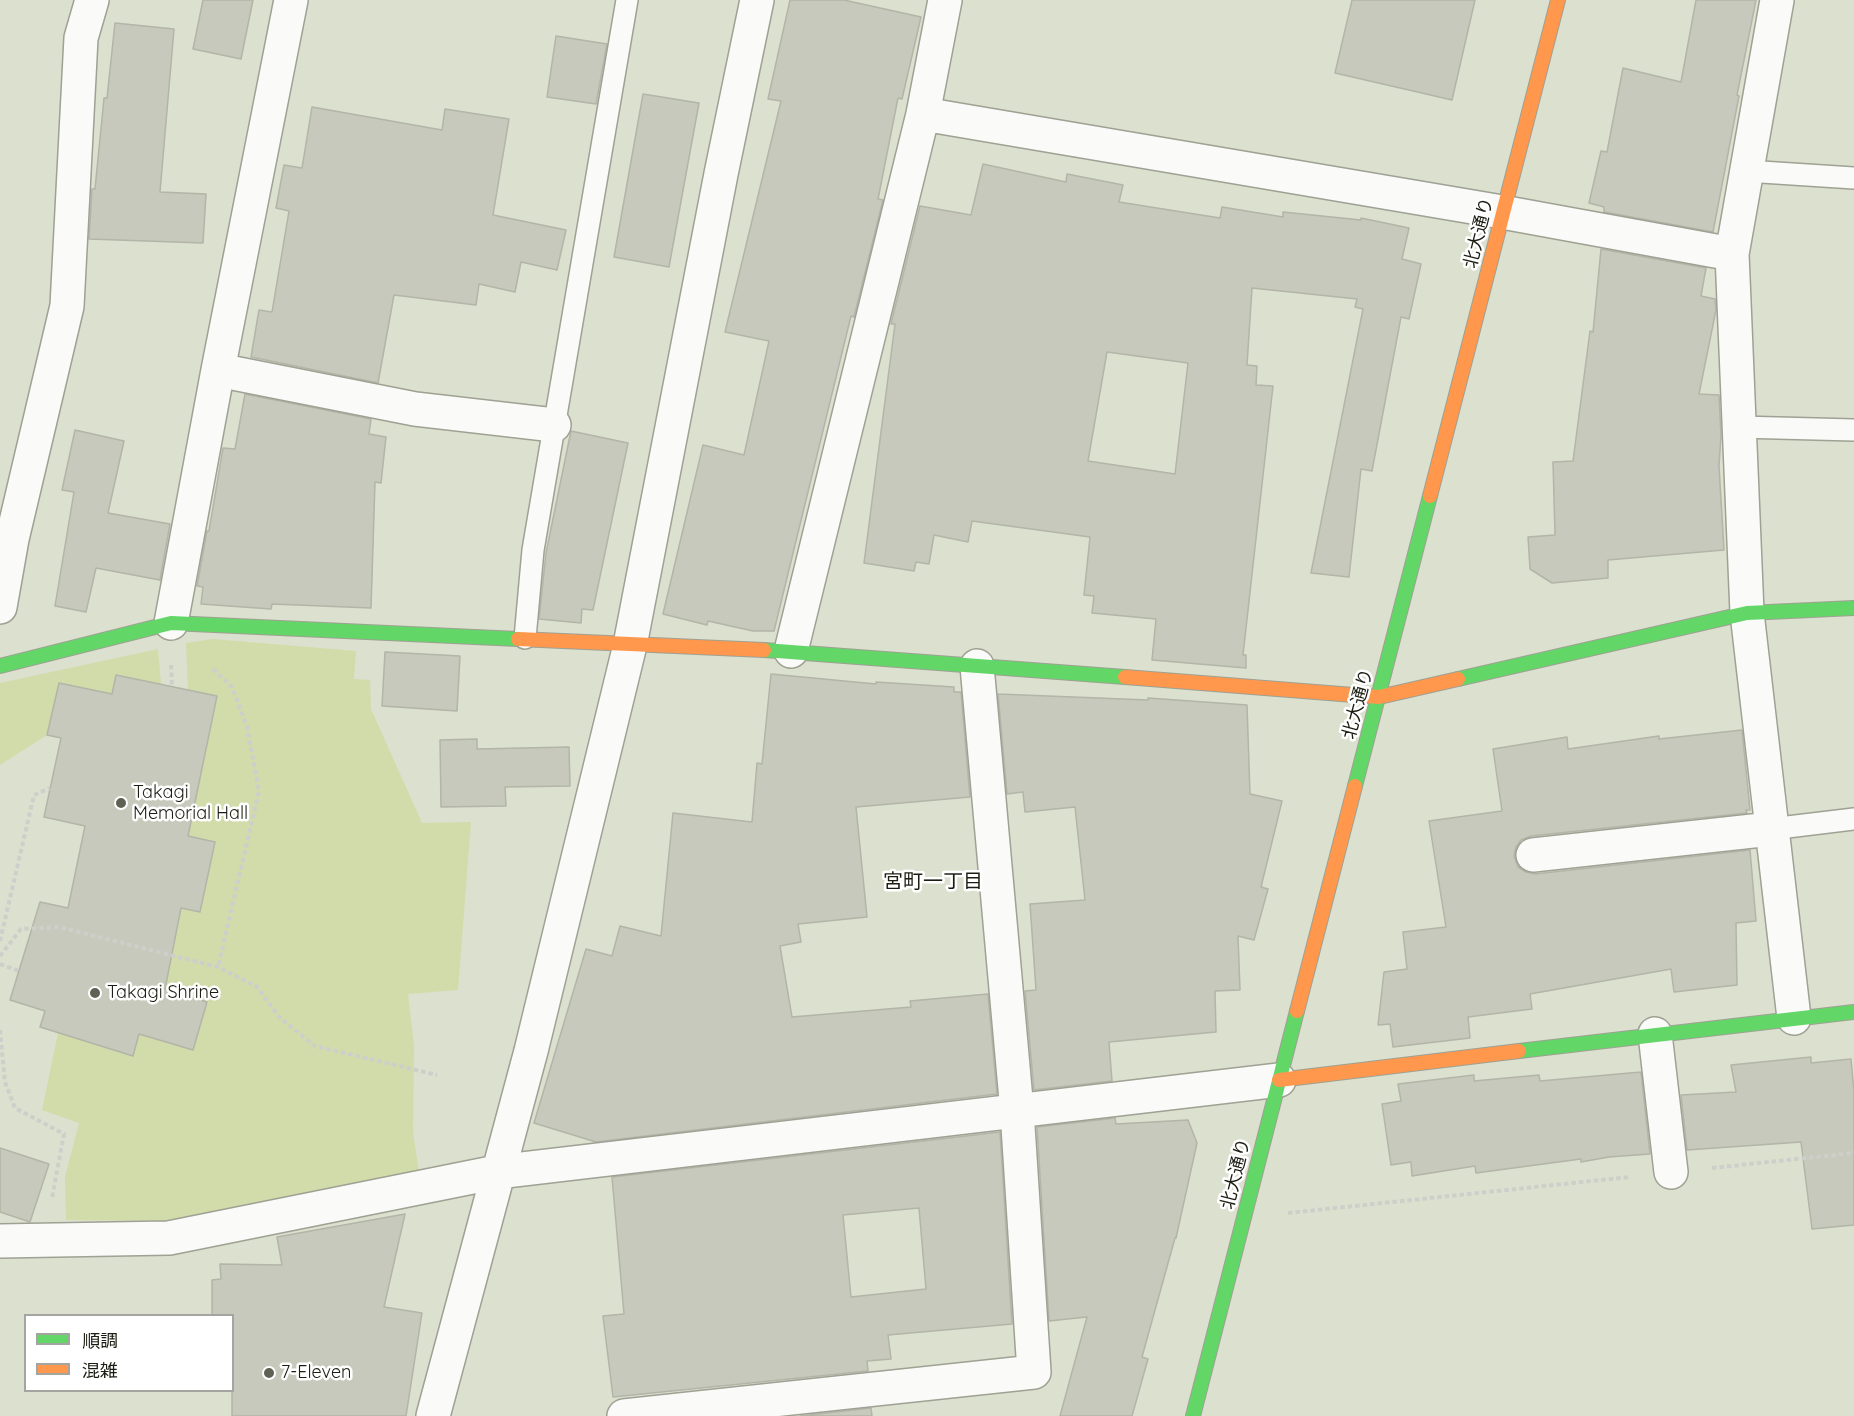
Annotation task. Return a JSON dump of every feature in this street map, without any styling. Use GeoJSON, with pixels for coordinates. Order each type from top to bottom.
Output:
{"type":"FeatureCollection","features":[{"type":"Feature","properties":{"kind":"street"},"geometry":{"type":"LineString","coordinates":[[0,607],[6,537],[67,306],[81,38],[92,0]]}},
{"type":"Feature","properties":{"kind":"street"},"geometry":{"type":"LineString","coordinates":[[171,623],[291,0]]}},
{"type":"Feature","properties":{"kind":"street"},"geometry":{"type":"LineString","coordinates":[[433,1416],[531,1051],[630,645],[757,0]]}},
{"type":"Feature","properties":{"kind":"street"},"geometry":{"type":"LineString","coordinates":[[791,651],[923,114],[945,0]]}},
{"type":"Feature","properties":{"kind":"street","name":"北大通り"},"geometry":{"type":"LineString","coordinates":[[1193,1416],[1558,0]]}},
{"type":"Feature","properties":{"kind":"street"},"geometry":{"type":"LineString","coordinates":[[1777,0],[1732,254],[1747,614],[1794,1018]]}},
{"type":"Feature","properties":{"kind":"street"},"geometry":{"type":"LineString","coordinates":[[923,114],[1502,212],[1732,254]]}},
{"type":"Feature","properties":{"kind":"street"},"geometry":{"type":"LineString","coordinates":[[218,370],[415,409],[554,425]]}},
{"type":"Feature","properties":{"kind":"street"},"geometry":{"type":"LineString","coordinates":[[0,666],[171,623],[791,651],[1379,697],[1747,614],[1854,608]]}},
{"type":"Feature","properties":{"kind":"street"},"geometry":{"type":"LineString","coordinates":[[624,1416],[1034,1372],[1017,1111],[977,666]]}},
{"type":"Feature","properties":{"kind":"street"},"geometry":{"type":"LineString","coordinates":[[1533,855],[1771,829]]}},
{"type":"Feature","properties":{"kind":"street"},"geometry":{"type":"LineString","coordinates":[[0,1241],[169,1238],[497,1172],[1854,1012]]}},
{"type":"Feature","properties":{"kind":"street"},"geometry":{"type":"LineString","coordinates":[[1655,1034],[1671,1172]]}},
{"type":"Feature","properties":{"kind":"lane"},"geometry":{"type":"LineString","coordinates":[[525,638],[533,550],[627,0]]}},
{"type":"Feature","properties":{"kind":"lane"},"geometry":{"type":"LineString","coordinates":[[1746,171],[1854,178]]}},
{"type":"Feature","properties":{"kind":"lane"},"geometry":{"type":"LineString","coordinates":[[1739,427],[1854,430]]}},
{"type":"Feature","properties":{"kind":"lane"},"geometry":{"type":"LineString","coordinates":[[1771,829],[1854,819]]}},
{"type":"Feature","properties":{"kind":"path"},"geometry":{"type":"LineString","coordinates":[[171,663],[182,665]]}},
{"type":"Feature","properties":{"kind":"path"},"geometry":{"type":"LineString","coordinates":[[204,668],[215,669],[232,687],[247,727],[259,791],[218,967]]}},
{"type":"Feature","properties":{"kind":"path"},"geometry":{"type":"LineString","coordinates":[[0,941],[34,795],[51,788]]}},
{"type":"Feature","properties":{"kind":"path"},"geometry":{"type":"LineString","coordinates":[[0,956],[21,929],[59,927],[218,967],[257,987],[279,1017],[315,1046],[437,1075]]}},
{"type":"Feature","properties":{"kind":"path"},"geometry":{"type":"LineString","coordinates":[[0,964],[19,971]]}},
{"type":"Feature","properties":{"kind":"path"},"geometry":{"type":"LineString","coordinates":[[0,1030],[4,1082],[15,1108],[64,1134],[45,1240]]}},
{"type":"Feature","properties":{"kind":"path"},"geometry":{"type":"LineString","coordinates":[[1244,1217],[1854,1153]]}},
{"type":"Feature","properties":{"kind":"green space"},"geometry":{"type":"Polygon","coordinates":[[[212,639],[356,651],[354,679],[370,680],[371,709],[422,823],[471,822],[458,990],[408,994],[414,1046],[413,1132],[419,1173],[163,1221],[66,1220],[65,1177],[79,1123],[42,1110],[58,1033],[132,1056],[139,1034],[192,1050],[207,1002],[153,985],[181,908],[200,912],[214,842],[188,836],[217,697],[188,690],[186,643],[212,639]]]}},
{"type":"Feature","properties":{"kind":"green space"},"geometry":{"type":"Polygon","coordinates":[[[158,649],[161,684],[117,675],[112,694],[59,683],[47,735],[0,765],[0,683],[158,649]]]}},
{"type":"Feature","properties":{"kind":"building"},"geometry":{"type":"Polygon","coordinates":[[[203,0],[253,0],[241,59],[193,49],[203,0]]]}},
{"type":"Feature","properties":{"kind":"building"},"geometry":{"type":"Polygon","coordinates":[[[790,0],[844,0],[921,17],[902,99],[898,98],[878,199],[883,200],[854,317],[851,316],[774,631],[753,631],[708,621],[707,625],[663,614],[703,445],[744,455],[769,341],[725,332],[781,101],[768,99],[790,0]]]}},
{"type":"Feature","properties":{"kind":"building"},"geometry":{"type":"Polygon","coordinates":[[[1352,0],[1475,0],[1452,100],[1335,73],[1352,0]]]}},
{"type":"Feature","properties":{"kind":"building"},"geometry":{"type":"Polygon","coordinates":[[[1696,0],[1756,0],[1713,232],[1604,212],[1604,207],[1589,203],[1601,151],[1607,152],[1623,68],[1681,82],[1696,0]]]}},
{"type":"Feature","properties":{"kind":"building"},"geometry":{"type":"Polygon","coordinates":[[[115,23],[174,29],[160,192],[206,194],[203,243],[89,239],[92,189],[95,189],[104,98],[107,98],[115,23]]]}},
{"type":"Feature","properties":{"kind":"building"},"geometry":{"type":"Polygon","coordinates":[[[556,36],[607,44],[596,104],[547,97],[556,36]]]}},
{"type":"Feature","properties":{"kind":"building"},"geometry":{"type":"Polygon","coordinates":[[[643,94],[699,103],[669,267],[614,257],[643,94]]]}},
{"type":"Feature","properties":{"kind":"building"},"geometry":{"type":"Polygon","coordinates":[[[312,107],[442,130],[445,109],[509,119],[493,215],[566,230],[557,270],[521,262],[515,292],[479,284],[476,305],[394,295],[378,383],[251,357],[259,310],[272,312],[289,211],[276,208],[284,165],[302,168],[312,107]]]}},
{"type":"Feature","properties":{"kind":"building"},"geometry":{"type":"Polygon","coordinates":[[[983,164],[1066,182],[1067,174],[1123,185],[1119,202],[1220,218],[1222,207],[1283,217],[1283,212],[1361,220],[1361,218],[1409,228],[1402,259],[1421,264],[1409,319],[1401,317],[1372,471],[1361,469],[1349,577],[1311,573],[1363,309],[1355,307],[1357,299],[1252,288],[1247,365],[1257,366],[1256,385],[1273,386],[1243,655],[1246,655],[1246,668],[1152,660],[1156,619],[1092,613],[1094,596],[1084,595],[1090,537],[972,521],[968,542],[934,535],[929,564],[916,562],[914,571],[864,563],[895,324],[891,324],[920,206],[971,215],[983,164]],[[1107,352],[1088,461],[1175,474],[1188,363],[1107,352]]]}},
{"type":"Feature","properties":{"kind":"building"},"geometry":{"type":"Polygon","coordinates":[[[1601,249],[1706,268],[1701,296],[1715,299],[1716,310],[1699,394],[1719,395],[1721,435],[1719,466],[1724,550],[1608,560],[1608,578],[1552,583],[1530,569],[1528,537],[1555,535],[1553,462],[1573,461],[1590,331],[1593,332],[1601,249]]]}},
{"type":"Feature","properties":{"kind":"building"},"geometry":{"type":"Polygon","coordinates":[[[245,394],[371,419],[369,434],[386,437],[381,483],[375,482],[371,608],[272,604],[271,609],[201,604],[203,587],[197,586],[223,448],[235,449],[245,394]]]}},
{"type":"Feature","properties":{"kind":"building"},"geometry":{"type":"Polygon","coordinates":[[[75,430],[124,441],[108,513],[170,524],[160,580],[96,568],[86,612],[55,606],[74,492],[62,490],[75,430]]]}},
{"type":"Feature","properties":{"kind":"building"},"geometry":{"type":"Polygon","coordinates":[[[571,431],[628,443],[593,610],[582,609],[581,623],[539,619],[546,553],[571,431]]]}},
{"type":"Feature","properties":{"kind":"building"},"geometry":{"type":"Polygon","coordinates":[[[385,652],[460,656],[457,711],[382,706],[385,652]]]}},
{"type":"Feature","properties":{"kind":"building"},"geometry":{"type":"Polygon","coordinates":[[[771,674],[876,684],[876,682],[954,687],[954,692],[961,692],[970,797],[856,807],[867,917],[798,924],[801,942],[780,946],[792,1017],[911,1007],[910,1001],[988,994],[997,1094],[596,1142],[534,1123],[586,949],[612,956],[620,926],[661,936],[673,813],[752,822],[757,763],[762,764],[771,674]]]}},
{"type":"Feature","properties":{"kind":"building","name":"Takagi Memorial Hall"},"geometry":{"type":"Polygon","coordinates":[[[116,675],[217,696],[188,836],[215,842],[200,912],[181,908],[165,989],[207,1002],[193,1050],[139,1034],[133,1056],[40,1027],[45,1011],[10,1000],[40,902],[68,908],[85,826],[44,817],[61,738],[47,735],[59,683],[112,694],[116,675]]]}},
{"type":"Feature","properties":{"kind":"building"},"geometry":{"type":"Polygon","coordinates":[[[998,694],[1148,700],[1148,698],[1247,705],[1250,794],[1282,801],[1261,887],[1268,889],[1254,940],[1238,936],[1240,990],[1215,991],[1216,1032],[1109,1042],[1112,1081],[1034,1090],[1025,991],[1036,990],[1030,904],[1085,900],[1075,807],[1025,812],[1023,792],[1007,794],[998,694]]]}},
{"type":"Feature","properties":{"kind":"building"},"geometry":{"type":"Polygon","coordinates":[[[1742,730],[1750,810],[1746,810],[1747,813],[1531,836],[1521,840],[1514,856],[1518,867],[1535,874],[1750,850],[1756,921],[1736,923],[1737,985],[1674,992],[1671,969],[1530,994],[1532,1009],[1468,1017],[1470,1038],[1393,1047],[1390,1024],[1378,1025],[1384,972],[1407,969],[1403,932],[1446,927],[1429,821],[1502,811],[1493,749],[1567,737],[1568,749],[1659,736],[1659,739],[1742,730]]]}},
{"type":"Feature","properties":{"kind":"building"},"geometry":{"type":"Polygon","coordinates":[[[477,739],[477,749],[569,747],[570,786],[505,787],[506,806],[441,807],[440,740],[477,739]]]}},
{"type":"Feature","properties":{"kind":"building"},"geometry":{"type":"Polygon","coordinates":[[[1811,1057],[1811,1063],[1851,1059],[1854,1092],[1854,1225],[1812,1229],[1801,1142],[1687,1150],[1681,1095],[1736,1092],[1731,1065],[1811,1057]]]}},
{"type":"Feature","properties":{"kind":"building"},"geometry":{"type":"Polygon","coordinates":[[[1641,1072],[1650,1154],[1581,1162],[1581,1159],[1476,1173],[1475,1166],[1412,1176],[1411,1162],[1391,1165],[1382,1104],[1401,1101],[1398,1084],[1474,1075],[1474,1081],[1539,1075],[1540,1081],[1641,1072]]]}},
{"type":"Feature","properties":{"kind":"building"},"geometry":{"type":"Polygon","coordinates":[[[1115,1118],[1116,1124],[1188,1120],[1197,1143],[1176,1238],[1142,1357],[1148,1359],[1132,1416],[1060,1416],[1087,1317],[1049,1321],[1037,1127],[1115,1118]]]}},
{"type":"Feature","properties":{"kind":"building"},"geometry":{"type":"Polygon","coordinates":[[[1000,1132],[1012,1324],[888,1335],[891,1359],[867,1361],[868,1371],[613,1397],[603,1316],[624,1314],[612,1177],[1000,1132]],[[919,1208],[843,1215],[851,1297],[926,1289],[919,1208]]]}},
{"type":"Feature","properties":{"kind":"building"},"geometry":{"type":"Polygon","coordinates":[[[0,1148],[49,1164],[30,1222],[0,1212],[0,1148]]]}},
{"type":"Feature","properties":{"kind":"building"},"geometry":{"type":"Polygon","coordinates":[[[405,1214],[384,1307],[422,1313],[406,1416],[232,1416],[234,1314],[212,1314],[212,1280],[221,1279],[220,1264],[282,1265],[277,1237],[405,1214]]]}},
{"type":"Feature","properties":{"kind":"building"},"geometry":{"type":"Polygon","coordinates":[[[871,1408],[872,1416],[800,1416],[871,1408]]]}},
{"type":"Feature","properties":{"kind":"traffic: fast"},"geometry":{"type":"LineString","coordinates":[[1355,786],[1430,496]]}},
{"type":"Feature","properties":{"kind":"traffic: fast"},"geometry":{"type":"LineString","coordinates":[[1458,679],[1747,613],[1854,608]]}},
{"type":"Feature","properties":{"kind":"traffic: fast"},"geometry":{"type":"LineString","coordinates":[[0,666],[171,623],[518,639]]}},
{"type":"Feature","properties":{"kind":"traffic: fast"},"geometry":{"type":"LineString","coordinates":[[764,650],[1125,677]]}},
{"type":"Feature","properties":{"kind":"traffic: fast"},"geometry":{"type":"LineString","coordinates":[[1193,1416],[1297,1011]]}},
{"type":"Feature","properties":{"kind":"traffic: fast"},"geometry":{"type":"LineString","coordinates":[[1519,1051],[1854,1012]]}},
{"type":"Feature","properties":{"kind":"traffic: slow"},"geometry":{"type":"LineString","coordinates":[[1430,496],[1558,0]]}},
{"type":"Feature","properties":{"kind":"traffic: slow"},"geometry":{"type":"LineString","coordinates":[[518,639],[764,650]]}},
{"type":"Feature","properties":{"kind":"traffic: slow"},"geometry":{"type":"LineString","coordinates":[[1125,677],[1379,697],[1458,679]]}},
{"type":"Feature","properties":{"kind":"traffic: slow"},"geometry":{"type":"LineString","coordinates":[[1297,1011],[1355,786]]}},
{"type":"Feature","properties":{"kind":"traffic: slow"},"geometry":{"type":"LineString","coordinates":[[1279,1080],[1519,1051]]}},
{"type":"Feature","properties":{"kind":"place","name":"Takagi Memorial Hall"},"geometry":{"type":"Point","coordinates":[121,803]}},
{"type":"Feature","properties":{"kind":"place","name":"Takagi Shrine"},"geometry":{"type":"Point","coordinates":[95,993]}},
{"type":"Feature","properties":{"kind":"place","name":"7-Eleven"},"geometry":{"type":"Point","coordinates":[269,1373]}},
{"type":"Feature","properties":{"kind":"district","name":"宮町一丁目"},"geometry":{"type":"Point","coordinates":[933,882]}}]}
